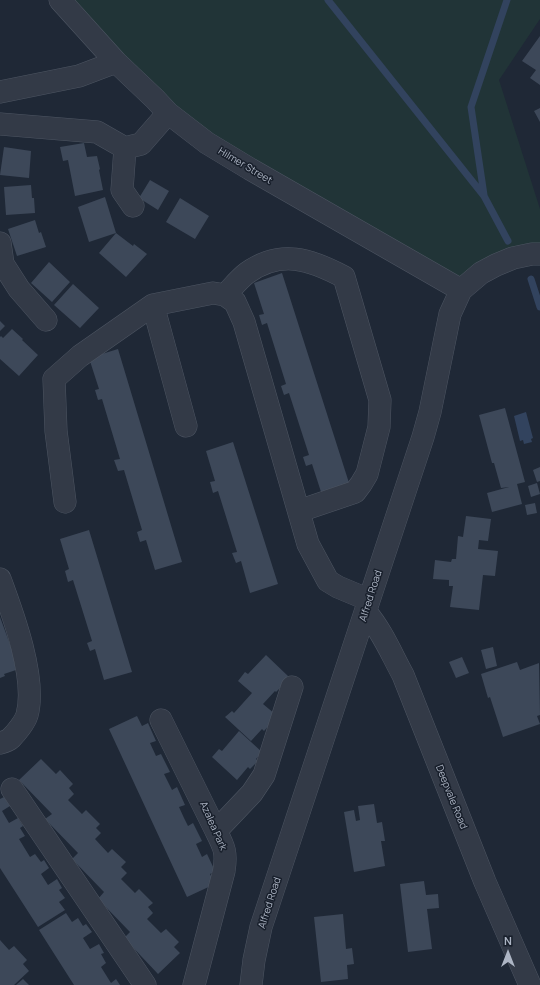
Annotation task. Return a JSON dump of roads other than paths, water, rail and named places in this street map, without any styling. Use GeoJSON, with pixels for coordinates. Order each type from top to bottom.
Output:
{"type":"FeatureCollection","features":[{"type":"Feature","properties":{"kind":"street","name":"Hilmer Street"},"geometry":{"type":"LineString","coordinates":[[60,0],[116,62],[168,113],[206,142],[250,169],[461,290]]}},
{"type":"Feature","properties":{"kind":"street"},"geometry":{"type":"LineString","coordinates":[[0,92],[79,76],[116,62]]}},
{"type":"Feature","properties":{"kind":"street"},"geometry":{"type":"LineString","coordinates":[[0,124],[97,132],[125,148],[141,144],[168,113]]}},
{"type":"Feature","properties":{"kind":"street"},"geometry":{"type":"LineString","coordinates":[[125,148],[122,190],[133,206]]}},
{"type":"Feature","properties":{"kind":"street"},"geometry":{"type":"LineString","coordinates":[[0,243],[3,264],[19,289],[46,320]]}},
{"type":"Feature","properties":{"kind":"street","name":"Alfred Road"},"geometry":{"type":"LineString","coordinates":[[251,985],[254,960],[261,927],[423,437],[436,385],[450,314],[461,290],[480,274],[513,258],[540,254]]}},
{"type":"Feature","properties":{"kind":"street"},"geometry":{"type":"LineString","coordinates":[[225,295],[247,274],[266,263],[283,259],[310,261],[344,277],[380,400],[379,427],[367,474],[355,492],[299,511]]}},
{"type":"Feature","properties":{"kind":"street"},"geometry":{"type":"LineString","coordinates":[[65,502],[56,431],[54,379],[80,356],[153,304],[213,293],[225,295],[235,302],[244,322],[308,544],[328,581],[367,606]]}},
{"type":"Feature","properties":{"kind":"street"},"geometry":{"type":"LineString","coordinates":[[153,304],[186,426]]}},
{"type":"Feature","properties":{"kind":"street"},"geometry":{"type":"LineString","coordinates":[[0,579],[28,672],[29,699],[26,717],[10,739],[0,743]]}},
{"type":"Feature","properties":{"kind":"street","name":"Deepvale Road"},"geometry":{"type":"LineString","coordinates":[[367,606],[403,675],[485,882],[530,985]]}},
{"type":"Feature","properties":{"kind":"street"},"geometry":{"type":"LineString","coordinates":[[216,831],[252,793],[264,775],[292,687]]}},
{"type":"Feature","properties":{"kind":"street","name":"Azalea Park"},"geometry":{"type":"LineString","coordinates":[[161,720],[224,847],[226,857],[224,871],[194,985]]}},
{"type":"Feature","properties":{"kind":"street"},"geometry":{"type":"LineString","coordinates":[[12,789],[145,985]]}},
{"type":"Feature","properties":{"kind":"water"},"geometry":{"type":"Polygon","coordinates":[[[526,412],[533,438],[531,439],[532,442],[524,444],[523,440],[520,441],[514,416],[526,412]]]}},
{"type":"Feature","properties":{"kind":"waterway"},"geometry":{"type":"LineString","coordinates":[[328,0],[484,196],[508,241]]}},
{"type":"Feature","properties":{"kind":"waterway"},"geometry":{"type":"LineString","coordinates":[[484,195],[471,107],[507,0]]}},
{"type":"Feature","properties":{"kind":"waterway"},"geometry":{"type":"LineString","coordinates":[[531,279],[540,307]]}}]}
